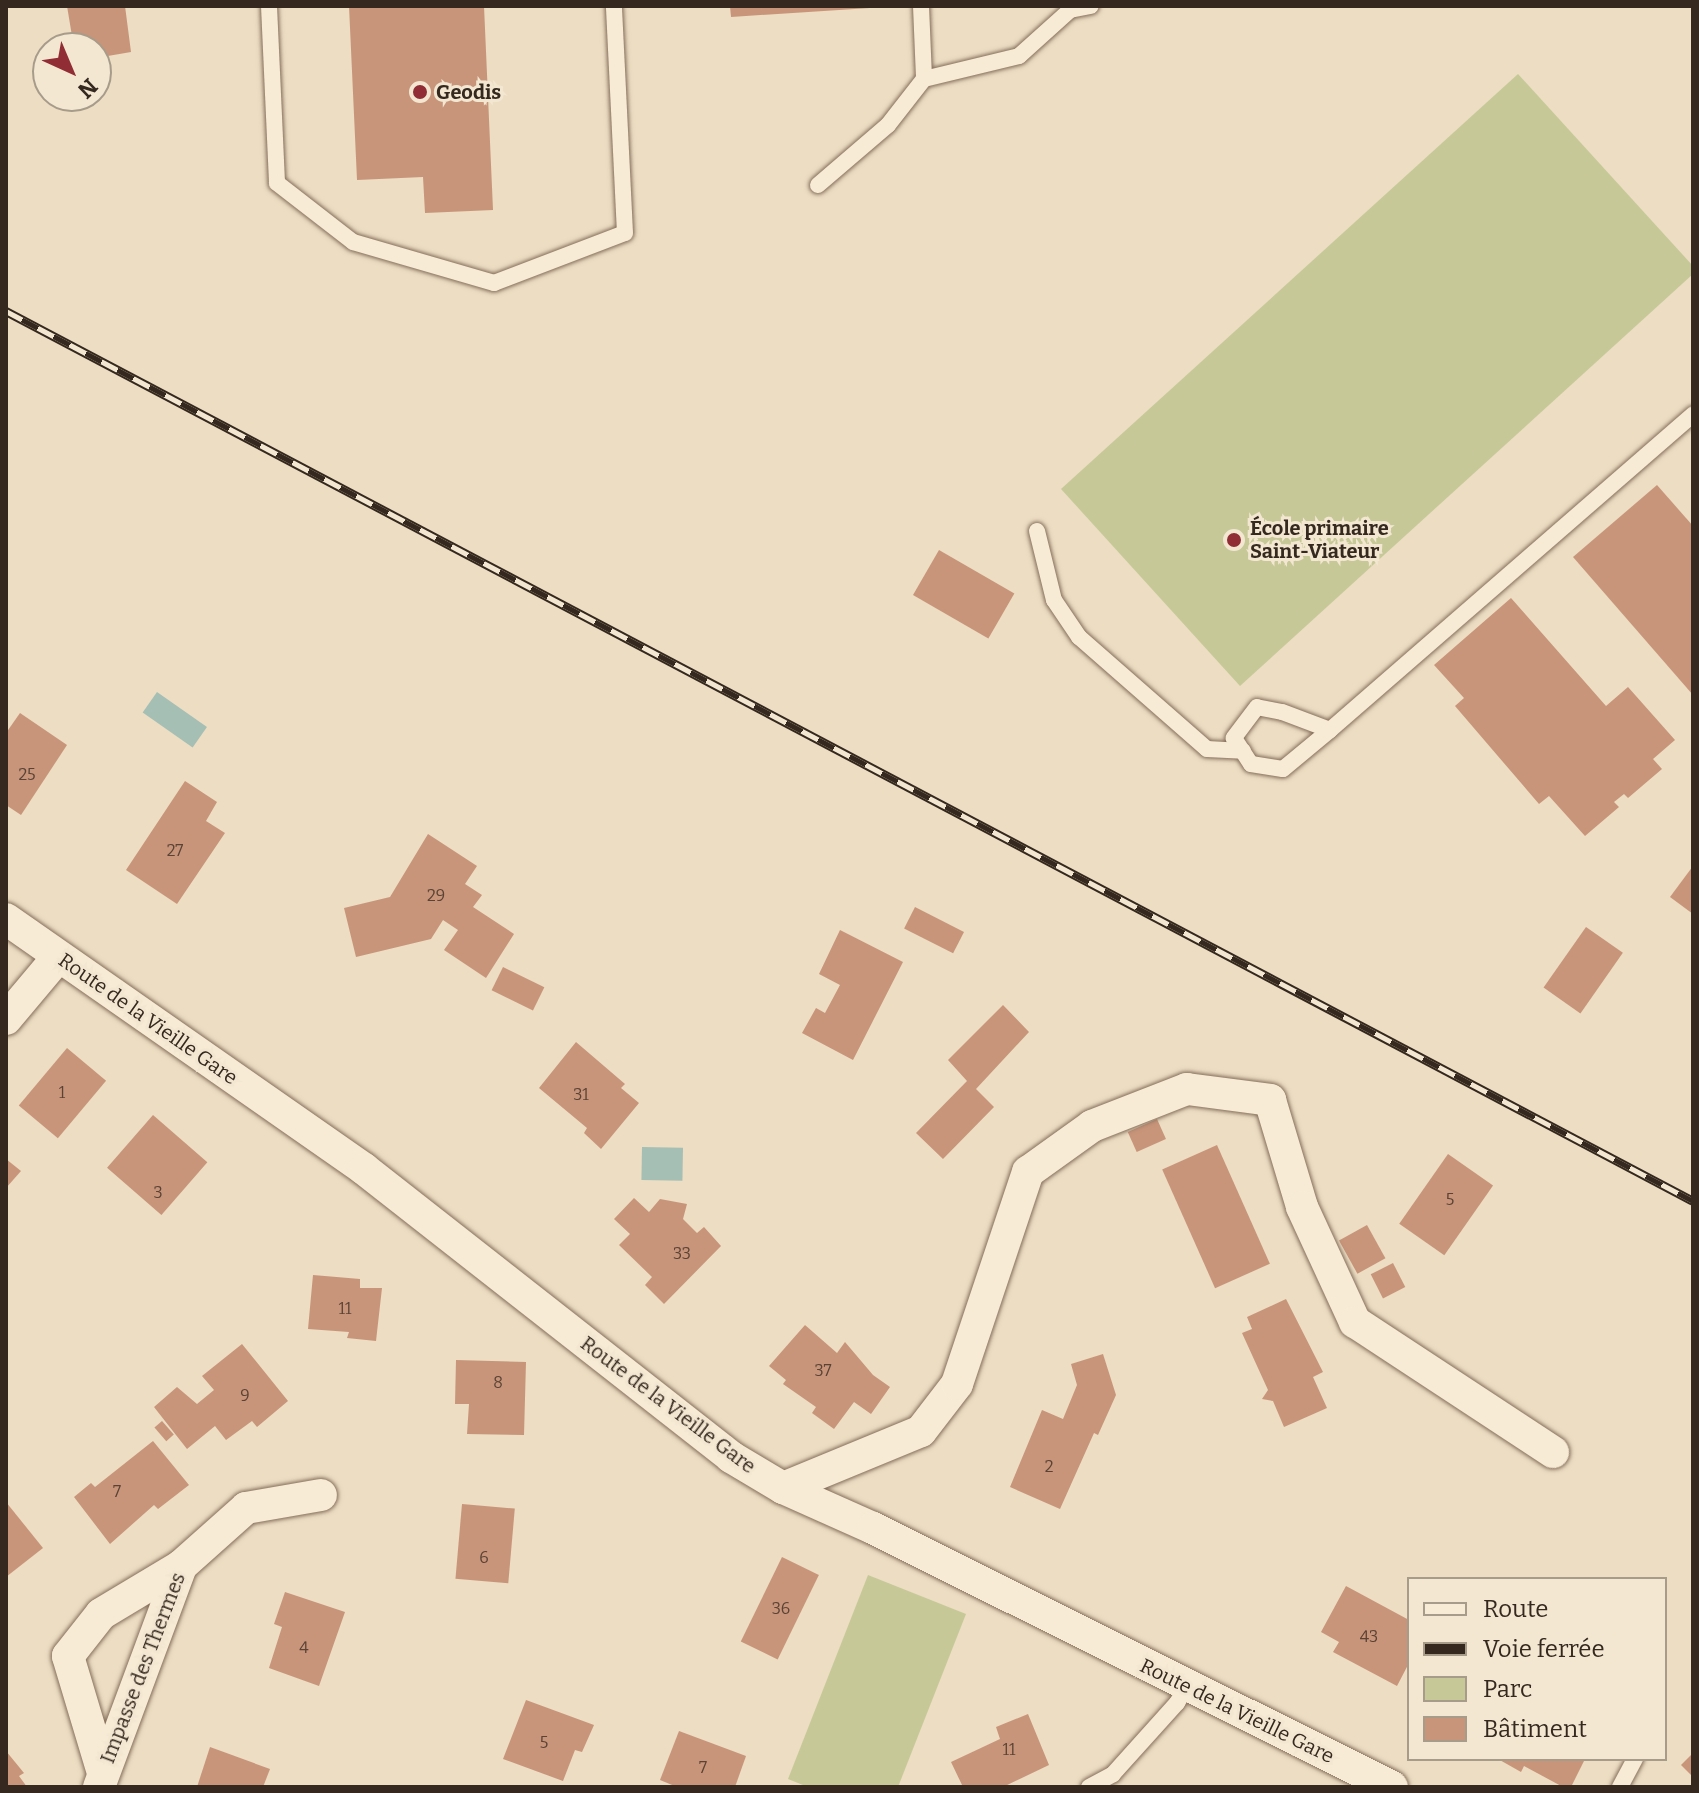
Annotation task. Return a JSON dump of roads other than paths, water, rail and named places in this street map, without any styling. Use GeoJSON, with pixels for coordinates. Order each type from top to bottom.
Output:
{"type":"FeatureCollection","features":[{"type":"Feature","properties":{"kind":"street","name":"Route de la Vieille Gare"},"geometry":{"type":"LineString","coordinates":[[6,919],[364,1169],[720,1448],[783,1488],[873,1528],[1392,1787]]}},
{"type":"Feature","properties":{"kind":"street"},"geometry":{"type":"LineString","coordinates":[[6,1019],[58,957]]}},
{"type":"Feature","properties":{"kind":"street"},"geometry":{"type":"LineString","coordinates":[[783,1488],[921,1431],[957,1384],[1028,1172],[1092,1126],[1187,1089],[1270,1100],[1302,1207],[1355,1322],[1553,1452]]}},
{"type":"Feature","properties":{"kind":"street","name":"Impasse des Thermes"},"geometry":{"type":"LineString","coordinates":[[101,1780],[181,1566],[246,1508],[321,1495]]}},
{"type":"Feature","properties":{"kind":"street"},"geometry":{"type":"LineString","coordinates":[[101,1780],[68,1656],[101,1614],[181,1566]]}},
{"type":"Feature","properties":{"kind":"lane"},"geometry":{"type":"LineString","coordinates":[[269,6],[277,183],[353,242],[494,283],[625,233],[614,6]]}},
{"type":"Feature","properties":{"kind":"lane"},"geometry":{"type":"LineString","coordinates":[[921,6],[924,79]]}},
{"type":"Feature","properties":{"kind":"lane"},"geometry":{"type":"LineString","coordinates":[[818,185],[888,125],[924,79],[1019,56],[1070,8],[1091,6]]}},
{"type":"Feature","properties":{"kind":"lane"},"geometry":{"type":"LineString","coordinates":[[1330,730],[1257,707],[1234,738],[1251,764],[1283,769],[1330,730],[1693,415]]}},
{"type":"Feature","properties":{"kind":"lane"},"geometry":{"type":"LineString","coordinates":[[1037,531],[1054,600],[1079,637],[1207,749],[1243,751]]}},
{"type":"Feature","properties":{"kind":"lane"},"geometry":{"type":"LineString","coordinates":[[1089,1787],[1113,1774],[1177,1703],[1187,1686]]}},
{"type":"Feature","properties":{"kind":"lane"},"geometry":{"type":"LineString","coordinates":[[1620,1787],[1634,1761]]}},
{"type":"Feature","properties":{"kind":"railway"},"geometry":{"type":"LineString","coordinates":[[6,311],[1693,1201]]}},
{"type":"Feature","properties":{"kind":"place","name":"Geodis"},"geometry":{"type":"Point","coordinates":[420,92]}},
{"type":"Feature","properties":{"kind":"place","name":"École primaire Saint-Viateur"},"geometry":{"type":"Point","coordinates":[1234,540]}}]}
